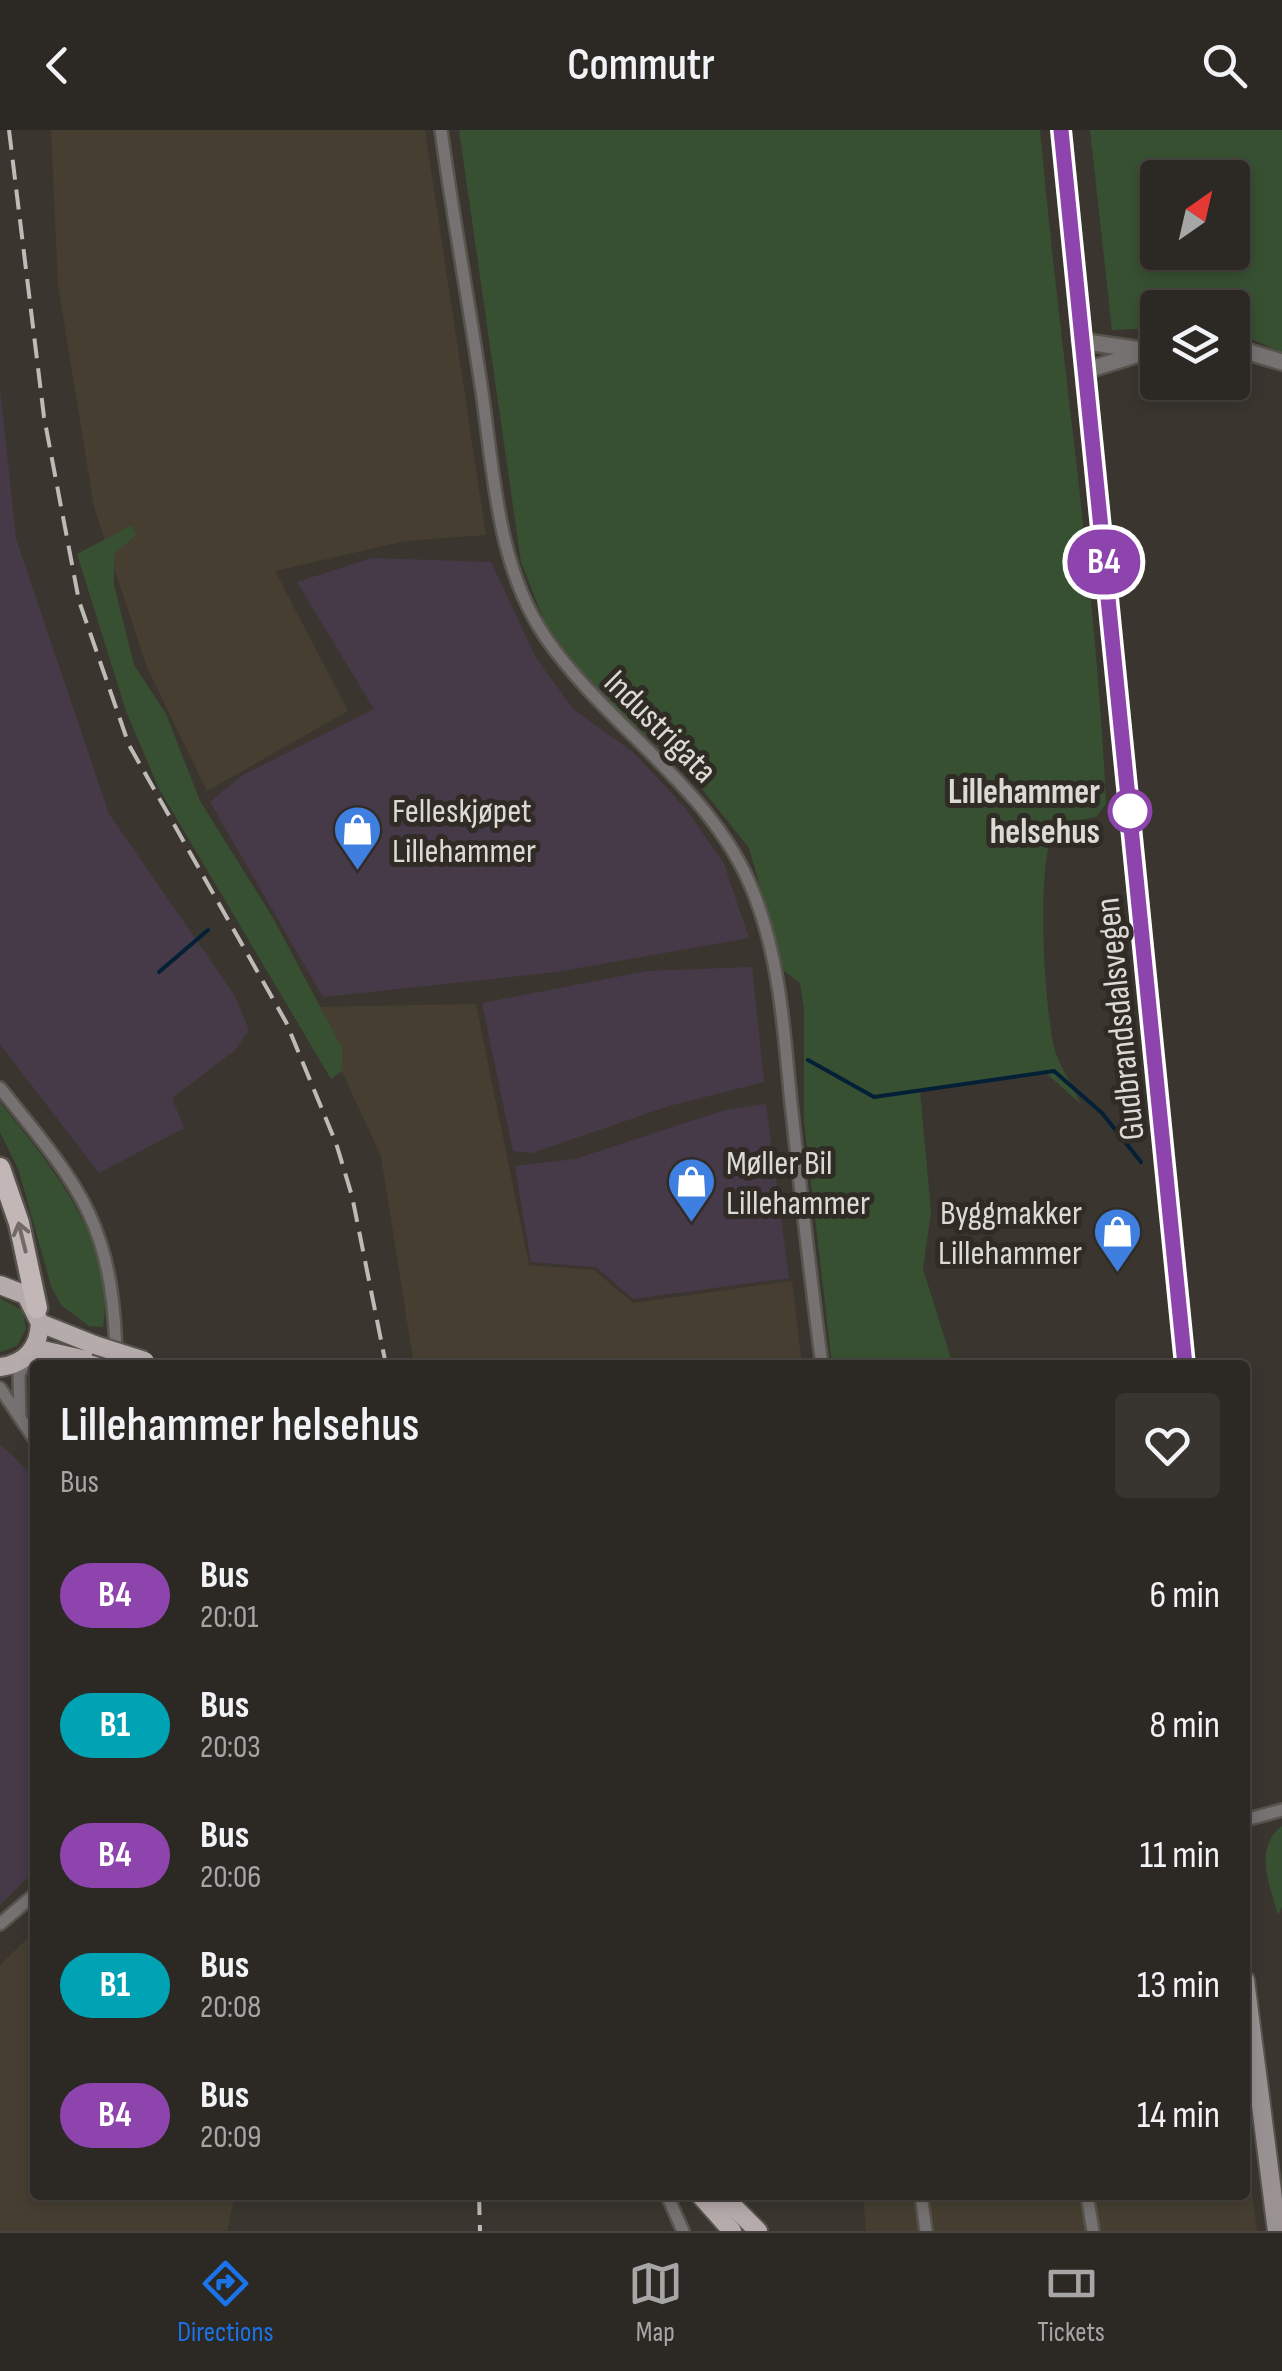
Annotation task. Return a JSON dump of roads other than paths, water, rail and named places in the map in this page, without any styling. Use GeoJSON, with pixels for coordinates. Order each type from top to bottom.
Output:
{"type":"FeatureCollection","features":[{"type":"Feature","properties":{"kind":"highway"},"geometry":{"type":"LineString","coordinates":[[0,1168],[18,1223],[39,1316]]}},
{"type":"Feature","properties":{"kind":"main road","name":"Gudbrandsdalsvegen"},"geometry":{"type":"LineString","coordinates":[[1062,130],[1183,1360]]}},
{"type":"Feature","properties":{"kind":"main road"},"geometry":{"type":"LineString","coordinates":[[0,1285],[20,1290],[39,1316],[99,1357]]}},
{"type":"Feature","properties":{"kind":"main road"},"geometry":{"type":"LineString","coordinates":[[0,1367],[15,1364],[32,1351],[39,1316]]}},
{"type":"Feature","properties":{"kind":"main road"},"geometry":{"type":"LineString","coordinates":[[32,1351],[125,1360]]}},
{"type":"Feature","properties":{"kind":"main road"},"geometry":{"type":"LineString","coordinates":[[1250,2019],[1277,2231]]}},
{"type":"Feature","properties":{"kind":"main road"},"geometry":{"type":"LineString","coordinates":[[706,2200],[740,2228]]}},
{"type":"Feature","properties":{"kind":"main road"},"geometry":{"type":"LineString","coordinates":[[725,2200],[740,2228]]}},
{"type":"Feature","properties":{"kind":"street","name":"Industrigata"},"geometry":{"type":"LineString","coordinates":[[440,130],[494,478],[508,550],[523,597],[544,636],[590,697],[710,815],[744,868],[756,898],[784,1022],[821,1360]]}},
{"type":"Feature","properties":{"kind":"street"},"geometry":{"type":"LineString","coordinates":[[1080,341],[1140,348]]}},
{"type":"Feature","properties":{"kind":"street"},"geometry":{"type":"LineString","coordinates":[[1084,371],[1140,352]]}},
{"type":"Feature","properties":{"kind":"street"},"geometry":{"type":"LineString","coordinates":[[1250,352],[1282,362]]}},
{"type":"Feature","properties":{"kind":"street"},"geometry":{"type":"LineString","coordinates":[[0,1088],[62,1167],[102,1237],[114,1288],[116,1360]]}},
{"type":"Feature","properties":{"kind":"street"},"geometry":{"type":"LineString","coordinates":[[20,1416],[19,1375],[32,1351]]}},
{"type":"Feature","properties":{"kind":"street"},"geometry":{"type":"LineString","coordinates":[[0,1388],[30,1432]]}},
{"type":"Feature","properties":{"kind":"street"},"geometry":{"type":"LineString","coordinates":[[1250,1819],[1282,1810]]}},
{"type":"Feature","properties":{"kind":"street"},"geometry":{"type":"LineString","coordinates":[[0,1924],[30,1898]]}},
{"type":"Feature","properties":{"kind":"street"},"geometry":{"type":"LineString","coordinates":[[669,2200],[683,2231]]}},
{"type":"Feature","properties":{"kind":"street"},"geometry":{"type":"LineString","coordinates":[[923,2200],[926,2231]]}},
{"type":"Feature","properties":{"kind":"street"},"geometry":{"type":"LineString","coordinates":[[1089,2200],[1093,2231]]}},
{"type":"Feature","properties":{"kind":"waterway"},"geometry":{"type":"LineString","coordinates":[[159,972],[208,930]]}},
{"type":"Feature","properties":{"kind":"waterway"},"geometry":{"type":"LineString","coordinates":[[808,1060],[874,1097],[1054,1071],[1102,1113],[1141,1162]]}},
{"type":"Feature","properties":{"kind":"railway"},"geometry":{"type":"LineString","coordinates":[[9,130],[44,417],[79,601],[129,745],[286,1022],[336,1143],[352,1196],[385,1360]]}},
{"type":"Feature","properties":{"kind":"railway"},"geometry":{"type":"LineString","coordinates":[[479,2200],[480,2231]]}},
{"type":"Feature","properties":{"kind":"place","name":"Lillehammer helsehus"},"geometry":{"type":"Point","coordinates":[1130,811]}},
{"type":"Feature","properties":{"kind":"place","name":"Felleskjøpet Lillehammer"},"geometry":{"type":"Point","coordinates":[357,872]}},
{"type":"Feature","properties":{"kind":"place","name":"Møller Bil Lillehammer"},"geometry":{"type":"Point","coordinates":[691,1224]}},
{"type":"Feature","properties":{"kind":"place","name":"Byggmakker Lillehammer"},"geometry":{"type":"Point","coordinates":[1117,1274]}}]}
